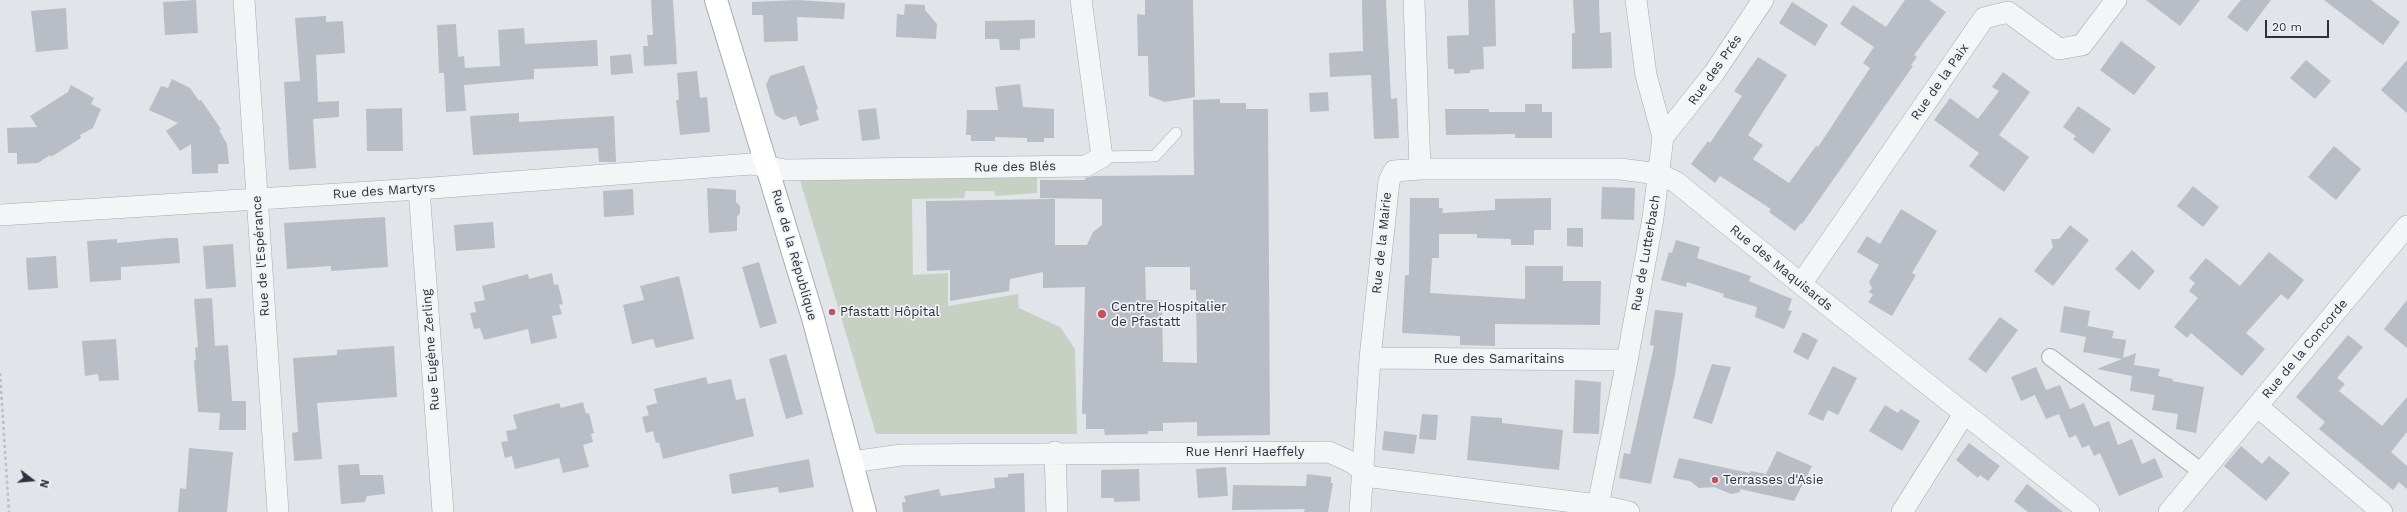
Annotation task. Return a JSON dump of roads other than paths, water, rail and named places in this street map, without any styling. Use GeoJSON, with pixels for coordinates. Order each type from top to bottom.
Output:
{"type":"FeatureCollection","features":[{"type":"Feature","properties":{"kind":"main road","name":"Rue de la République"},"geometry":{"type":"LineString","coordinates":[[716,0],[768,168],[865,512]]}},
{"type":"Feature","properties":{"kind":"street","name":"Rue de l'Espérance"},"geometry":{"type":"LineString","coordinates":[[244,0],[278,512]]}},
{"type":"Feature","properties":{"kind":"street"},"geometry":{"type":"LineString","coordinates":[[1082,0],[1102,157]]}},
{"type":"Feature","properties":{"kind":"street"},"geometry":{"type":"LineString","coordinates":[[1414,0],[1420,169]]}},
{"type":"Feature","properties":{"kind":"street","name":"Rue de Lutterbach"},"geometry":{"type":"LineString","coordinates":[[1598,505],[1627,361],[1659,174],[1663,137],[1646,75],[1636,0]]}},
{"type":"Feature","properties":{"kind":"street","name":"Rue des Prés"},"geometry":{"type":"LineString","coordinates":[[1663,137],[1714,73],[1763,0]]}},
{"type":"Feature","properties":{"kind":"street","name":"Rue de la Paix"},"geometry":{"type":"LineString","coordinates":[[1801,284],[1984,18],[2008,12],[2059,49],[2082,45],[2116,0]]}},
{"type":"Feature","properties":{"kind":"street","name":"Rue des Blés"},"geometry":{"type":"LineString","coordinates":[[768,168],[786,170],[1086,166],[1102,157]]}},
{"type":"Feature","properties":{"kind":"street","name":"Rue des Martyrs"},"geometry":{"type":"LineString","coordinates":[[0,215],[419,189],[751,164],[768,168]]}},
{"type":"Feature","properties":{"kind":"street","name":"Rue des Maquisards"},"geometry":{"type":"LineString","coordinates":[[1420,169],[1620,169],[1659,174],[1676,182],[1801,284],[2089,512]]}},
{"type":"Feature","properties":{"kind":"street","name":"Rue de la Mairie"},"geometry":{"type":"LineString","coordinates":[[1360,512],[1370,358],[1389,181],[1394,171],[1420,169]]}},
{"type":"Feature","properties":{"kind":"street","name":"Rue Eugène Zerling"},"geometry":{"type":"LineString","coordinates":[[419,189],[443,512]]}},
{"type":"Feature","properties":{"kind":"street","name":"Rue de la Concorde"},"geometry":{"type":"LineString","coordinates":[[2169,512],[2407,226]]}},
{"type":"Feature","properties":{"kind":"street"},"geometry":{"type":"LineString","coordinates":[[2050,357],[2202,472]]}},
{"type":"Feature","properties":{"kind":"street","name":"Rue des Samaritains"},"geometry":{"type":"LineString","coordinates":[[1370,358],[1627,361]]}},
{"type":"Feature","properties":{"kind":"street"},"geometry":{"type":"LineString","coordinates":[[2258,406],[2382,512]]}},
{"type":"Feature","properties":{"kind":"street"},"geometry":{"type":"LineString","coordinates":[[1902,512],[1964,414]]}},
{"type":"Feature","properties":{"kind":"street"},"geometry":{"type":"LineString","coordinates":[[1055,452],[1057,512]]}},
{"type":"Feature","properties":{"kind":"street","name":"Rue Henri Haeffely"},"geometry":{"type":"LineString","coordinates":[[852,462],[901,454],[1055,452],[1329,452],[1351,462],[1372,477],[1598,505],[1629,512]]}},
{"type":"Feature","properties":{"kind":"lane"},"geometry":{"type":"LineString","coordinates":[[1102,157],[1155,156],[1176,133]]}},
{"type":"Feature","properties":{"kind":"place","name":"Pfastatt Hôpital"},"geometry":{"type":"Point","coordinates":[832,312]}},
{"type":"Feature","properties":{"kind":"place","name":"Centre Hospitalier de Pfastatt"},"geometry":{"type":"Point","coordinates":[1102,314]}},
{"type":"Feature","properties":{"kind":"place","name":"Terrasses d'Asie"},"geometry":{"type":"Point","coordinates":[1715,480]}}]}
